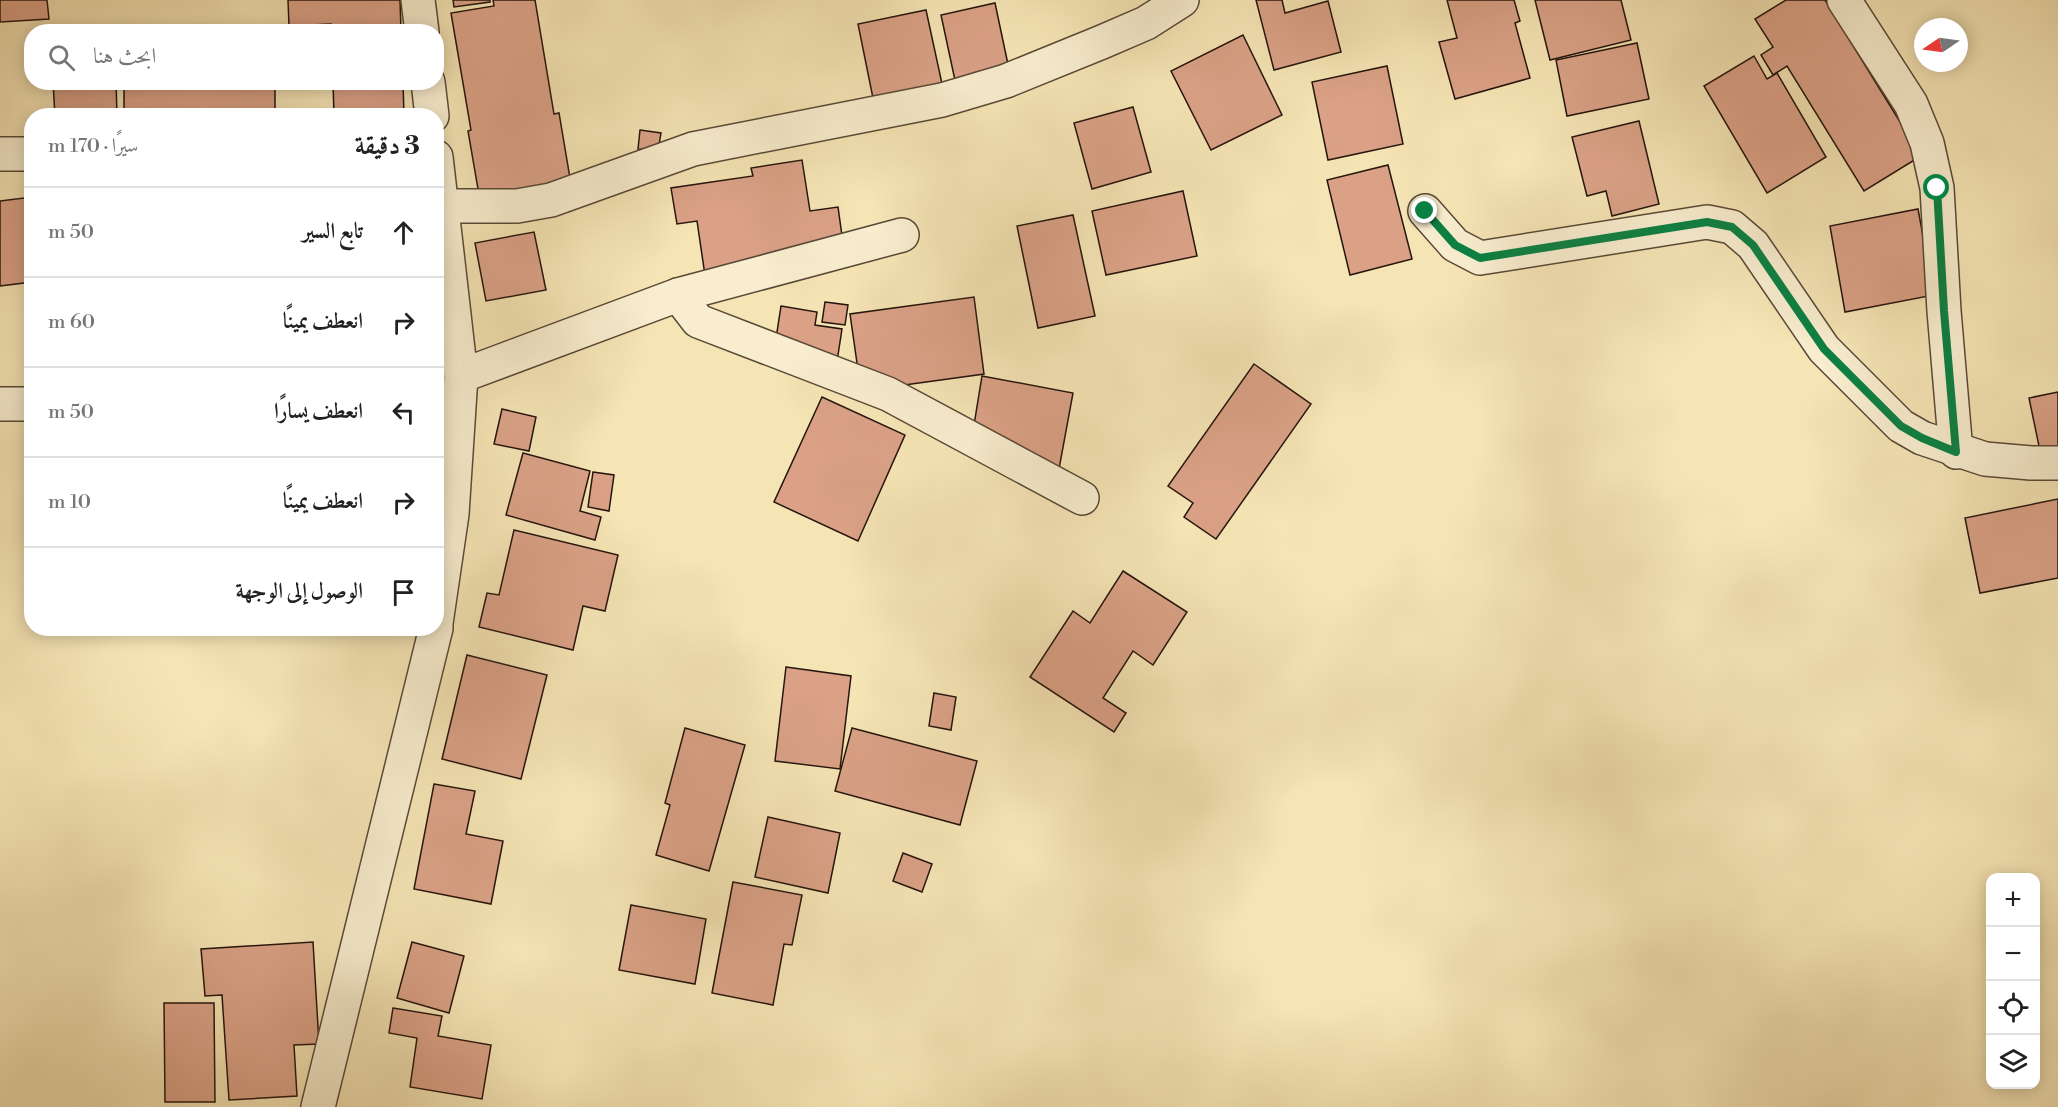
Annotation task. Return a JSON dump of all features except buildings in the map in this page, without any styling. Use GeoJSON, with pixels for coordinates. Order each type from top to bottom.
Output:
{"type":"FeatureCollection","features":[{"type":"Feature","properties":{"kind":"street"},"geometry":{"type":"LineString","coordinates":[[418,0],[421,24]]}},
{"type":"Feature","properties":{"kind":"street"},"geometry":{"type":"LineString","coordinates":[[444,206],[517,206],[551,200],[693,149],[942,100],[1006,81],[1102,42],[1146,23],[1182,0]]}},
{"type":"Feature","properties":{"kind":"street"},"geometry":{"type":"LineString","coordinates":[[1844,0],[1911,104],[1927,143],[1937,188],[1944,311],[1956,452]]}},
{"type":"Feature","properties":{"kind":"street"},"geometry":{"type":"LineString","coordinates":[[429,90],[431,108]]}},
{"type":"Feature","properties":{"kind":"street"},"geometry":{"type":"LineString","coordinates":[[0,154],[24,154]]}},
{"type":"Feature","properties":{"kind":"street"},"geometry":{"type":"LineString","coordinates":[[1425,211],[1455,245],[1480,258],[1707,222],[1732,227],[1753,245],[1805,324],[1832,357],[1901,426],[1922,438],[1956,452],[1985,459],[2058,463]]}},
{"type":"Feature","properties":{"kind":"street"},"geometry":{"type":"LineString","coordinates":[[444,224],[461,376],[448,414],[453,514],[444,572]]}},
{"type":"Feature","properties":{"kind":"street"},"geometry":{"type":"LineString","coordinates":[[461,376],[678,295],[902,235]]}},
{"type":"Feature","properties":{"kind":"street"},"geometry":{"type":"LineString","coordinates":[[678,295],[698,321],[888,394],[1082,498]]}},
{"type":"Feature","properties":{"kind":"street"},"geometry":{"type":"LineString","coordinates":[[0,404],[24,404]]}},
{"type":"Feature","properties":{"kind":"street"},"geometry":{"type":"LineString","coordinates":[[318,1107],[434,636]]}},
{"type":"Feature","properties":{"kind":"route"},"geometry":{"type":"LineString","coordinates":[[1425,211],[1455,245],[1480,258],[1707,222],[1732,227],[1753,245],[1824,349],[1901,426],[1922,438],[1956,452],[1944,311],[1937,188]]}}]}
